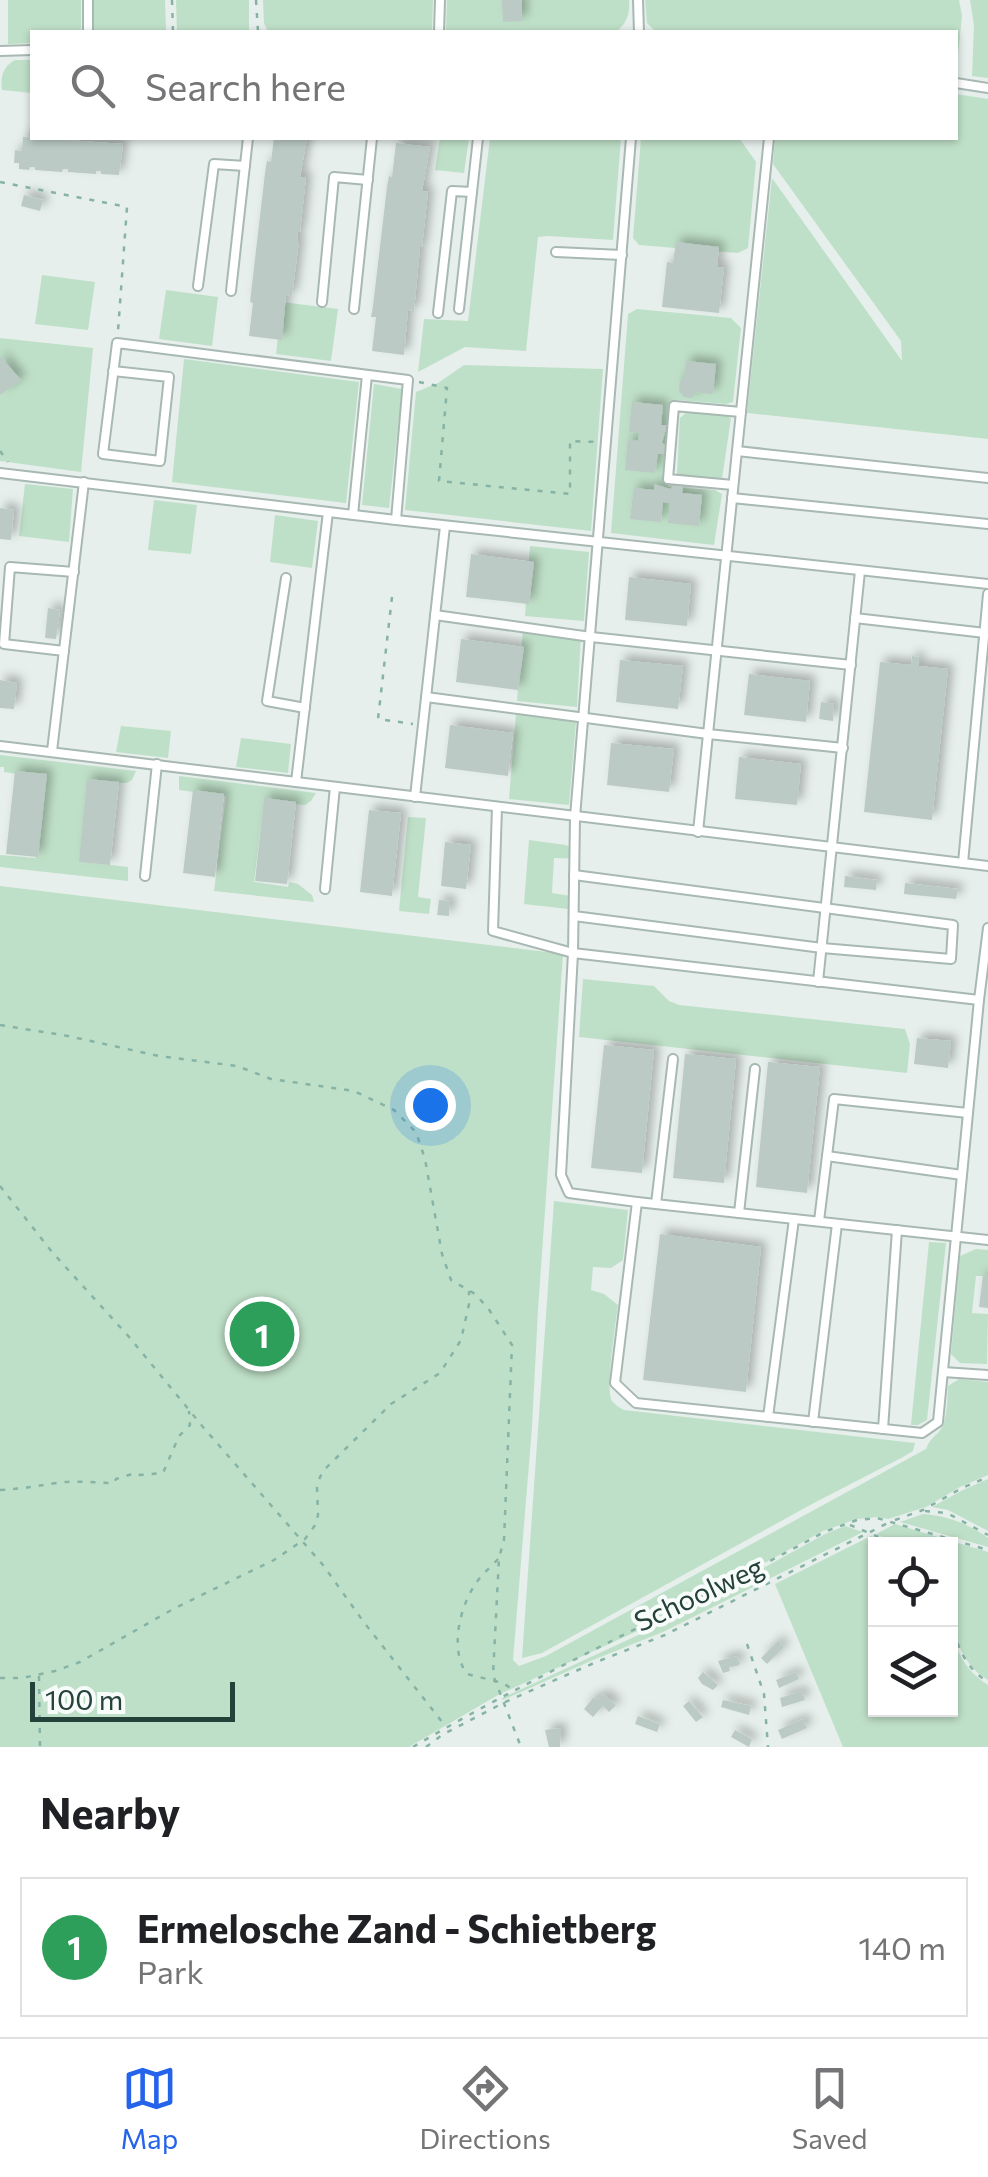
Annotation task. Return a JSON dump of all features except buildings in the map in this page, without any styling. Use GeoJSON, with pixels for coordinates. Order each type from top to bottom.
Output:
{"type":"FeatureCollection","features":[{"type":"Feature","properties":{"kind":"lane"},"geometry":{"type":"LineString","coordinates":[[88,0],[88,30]]}},
{"type":"Feature","properties":{"kind":"lane"},"geometry":{"type":"LineString","coordinates":[[439,30],[440,0]]}},
{"type":"Feature","properties":{"kind":"lane"},"geometry":{"type":"LineString","coordinates":[[638,0],[638,30]]}},
{"type":"Feature","properties":{"kind":"lane"},"geometry":{"type":"LineString","coordinates":[[0,51],[30,50]]}},
{"type":"Feature","properties":{"kind":"lane"},"geometry":{"type":"LineString","coordinates":[[958,83],[988,88]]}},
{"type":"Feature","properties":{"kind":"lane"},"geometry":{"type":"LineString","coordinates":[[230,291],[248,140]]}},
{"type":"Feature","properties":{"kind":"lane"},"geometry":{"type":"LineString","coordinates":[[354,309],[372,140]]}},
{"type":"Feature","properties":{"kind":"lane"},"geometry":{"type":"LineString","coordinates":[[459,309],[478,140]]}},
{"type":"Feature","properties":{"kind":"lane"},"geometry":{"type":"LineString","coordinates":[[631,140],[575,817],[573,954],[561,1174],[569,1193],[988,1240]]}},
{"type":"Feature","properties":{"kind":"lane"},"geometry":{"type":"LineString","coordinates":[[698,832],[770,140]]}},
{"type":"Feature","properties":{"kind":"lane"},"geometry":{"type":"LineString","coordinates":[[198,286],[214,164],[245,166]]}},
{"type":"Feature","properties":{"kind":"lane"},"geometry":{"type":"LineString","coordinates":[[322,302],[334,177],[368,180]]}},
{"type":"Feature","properties":{"kind":"lane"},"geometry":{"type":"LineString","coordinates":[[438,313],[452,191],[472,192]]}},
{"type":"Feature","properties":{"kind":"lane"},"geometry":{"type":"LineString","coordinates":[[556,252],[622,255]]}},
{"type":"Feature","properties":{"kind":"lane"},"geometry":{"type":"LineString","coordinates":[[113,371],[169,377],[160,460],[103,454],[113,371],[117,343],[408,380],[396,520]]}},
{"type":"Feature","properties":{"kind":"lane"},"geometry":{"type":"LineString","coordinates":[[353,515],[367,375]]}},
{"type":"Feature","properties":{"kind":"lane"},"geometry":{"type":"LineString","coordinates":[[733,485],[668,478],[674,406],[741,412]]}},
{"type":"Feature","properties":{"kind":"lane"},"geometry":{"type":"LineString","coordinates":[[737,451],[988,478]]}},
{"type":"Feature","properties":{"kind":"lane"},"geometry":{"type":"LineString","coordinates":[[0,473],[988,584]]}},
{"type":"Feature","properties":{"kind":"lane"},"geometry":{"type":"LineString","coordinates":[[52,751],[84,482]]}},
{"type":"Feature","properties":{"kind":"lane"},"geometry":{"type":"LineString","coordinates":[[732,498],[988,524]]}},
{"type":"Feature","properties":{"kind":"lane"},"geometry":{"type":"LineString","coordinates":[[296,782],[328,512]]}},
{"type":"Feature","properties":{"kind":"lane"},"geometry":{"type":"LineString","coordinates":[[415,797],[445,526]]}},
{"type":"Feature","properties":{"kind":"lane"},"geometry":{"type":"LineString","coordinates":[[64,651],[2,643],[10,568],[74,572]]}},
{"type":"Feature","properties":{"kind":"lane"},"geometry":{"type":"LineString","coordinates":[[818,982],[860,571]]}},
{"type":"Feature","properties":{"kind":"lane"},"geometry":{"type":"LineString","coordinates":[[286,578],[267,700],[305,708]]}},
{"type":"Feature","properties":{"kind":"lane"},"geometry":{"type":"LineString","coordinates":[[964,863],[976,719],[984,673],[988,594]]}},
{"type":"Feature","properties":{"kind":"lane"},"geometry":{"type":"LineString","coordinates":[[435,615],[851,664]]}},
{"type":"Feature","properties":{"kind":"lane"},"geometry":{"type":"LineString","coordinates":[[855,618],[986,633]]}},
{"type":"Feature","properties":{"kind":"lane"},"geometry":{"type":"LineString","coordinates":[[426,697],[843,748]]}},
{"type":"Feature","properties":{"kind":"lane"},"geometry":{"type":"LineString","coordinates":[[976,719],[988,720]]}},
{"type":"Feature","properties":{"kind":"lane"},"geometry":{"type":"LineString","coordinates":[[0,746],[988,866]]}},
{"type":"Feature","properties":{"kind":"lane"},"geometry":{"type":"LineString","coordinates":[[145,876],[157,764]]}},
{"type":"Feature","properties":{"kind":"lane"},"geometry":{"type":"LineString","coordinates":[[325,890],[335,787]]}},
{"type":"Feature","properties":{"kind":"lane"},"geometry":{"type":"LineString","coordinates":[[497,807],[493,932],[573,954],[979,1000]]}},
{"type":"Feature","properties":{"kind":"lane"},"geometry":{"type":"LineString","coordinates":[[574,875],[953,926],[952,960],[822,948],[574,916]]}},
{"type":"Feature","properties":{"kind":"lane"},"geometry":{"type":"LineString","coordinates":[[637,1202],[615,1383],[636,1403],[922,1433],[938,1422],[988,928]]}},
{"type":"Feature","properties":{"kind":"lane"},"geometry":{"type":"LineString","coordinates":[[978,1017],[988,1018]]}},
{"type":"Feature","properties":{"kind":"lane"},"geometry":{"type":"LineString","coordinates":[[656,1204],[673,1058]]}},
{"type":"Feature","properties":{"kind":"lane"},"geometry":{"type":"LineString","coordinates":[[738,1213],[754,1068]]}},
{"type":"Feature","properties":{"kind":"lane"},"geometry":{"type":"LineString","coordinates":[[819,1222],[834,1099],[968,1112]]}},
{"type":"Feature","properties":{"kind":"lane"},"geometry":{"type":"LineString","coordinates":[[827,1156],[962,1176]]}},
{"type":"Feature","properties":{"kind":"lane"},"geometry":{"type":"LineString","coordinates":[[768,1417],[794,1219]]}},
{"type":"Feature","properties":{"kind":"lane"},"geometry":{"type":"LineString","coordinates":[[813,1422],[837,1224]]}},
{"type":"Feature","properties":{"kind":"lane"},"geometry":{"type":"LineString","coordinates":[[883,1429],[898,1230]]}},
{"type":"Feature","properties":{"kind":"lane"},"geometry":{"type":"LineString","coordinates":[[942,1372],[988,1375]]}},
{"type":"Feature","properties":{"kind":"path"},"geometry":{"type":"LineString","coordinates":[[172,0],[173,30]]}},
{"type":"Feature","properties":{"kind":"path"},"geometry":{"type":"LineString","coordinates":[[256,0],[258,30]]}},
{"type":"Feature","properties":{"kind":"path"},"geometry":{"type":"LineString","coordinates":[[0,182],[127,207],[117,343]]}},
{"type":"Feature","properties":{"kind":"path"},"geometry":{"type":"LineString","coordinates":[[408,380],[447,388],[439,481],[570,494],[570,442],[607,442]]}},
{"type":"Feature","properties":{"kind":"path"},"geometry":{"type":"LineString","coordinates":[[392,597],[378,719],[423,726]]}},
{"type":"Feature","properties":{"kind":"path"},"geometry":{"type":"LineString","coordinates":[[0,1026],[159,1056],[238,1066],[271,1079],[354,1091],[394,1110],[416,1132],[442,1254],[452,1280],[488,1308],[512,1344],[504,1540],[498,1558],[493,1676],[521,1747]]}},
{"type":"Feature","properties":{"kind":"path"},"geometry":{"type":"LineString","coordinates":[[0,1186],[52,1252],[323,1565],[446,1728]]}},
{"type":"Feature","properties":{"kind":"path"},"geometry":{"type":"LineString","coordinates":[[0,1678],[38,1675],[80,1662],[175,1608],[274,1560],[302,1541],[316,1524],[317,1487],[326,1469],[391,1404],[440,1373],[447,1364],[466,1324],[469,1290]]}},
{"type":"Feature","properties":{"kind":"path"},"geometry":{"type":"LineString","coordinates":[[0,1490],[28,1490],[54,1483],[114,1483],[116,1478],[135,1473],[163,1472],[179,1436],[190,1425],[188,1409]]}},
{"type":"Feature","properties":{"kind":"path","name":"Schoolweg"},"geometry":{"type":"LineString","coordinates":[[426,1747],[502,1703],[665,1635],[988,1477]]}},
{"type":"Feature","properties":{"kind":"path"},"geometry":{"type":"LineString","coordinates":[[923,1510],[947,1513],[988,1535]]}},
{"type":"Feature","properties":{"kind":"path"},"geometry":{"type":"LineString","coordinates":[[412,1747],[500,1697],[844,1524],[868,1518],[891,1522],[988,1550]]}},
{"type":"Feature","properties":{"kind":"path"},"geometry":{"type":"LineString","coordinates":[[844,1524],[877,1537]]}},
{"type":"Feature","properties":{"kind":"path"},"geometry":{"type":"LineString","coordinates":[[498,1558],[476,1583],[466,1603],[458,1642],[459,1660],[467,1674],[514,1690]]}},
{"type":"Feature","properties":{"kind":"path"},"geometry":{"type":"LineString","coordinates":[[953,1627],[964,1660],[988,1682]]}},
{"type":"Feature","properties":{"kind":"path"},"geometry":{"type":"LineString","coordinates":[[747,1644],[764,1694],[768,1747]]}},
{"type":"Feature","properties":{"kind":"path"},"geometry":{"type":"LineString","coordinates":[[38,1675],[40,1747]]}},
{"type":"Feature","properties":{"kind":"green space"},"geometry":{"type":"Polygon","coordinates":[[[8,0],[81,0],[81,30],[30,30],[30,43],[8,44],[8,0]]]}},
{"type":"Feature","properties":{"kind":"green space"},"geometry":{"type":"Polygon","coordinates":[[[92,0],[165,0],[166,30],[92,30],[92,0]]]}},
{"type":"Feature","properties":{"kind":"green space"},"geometry":{"type":"Polygon","coordinates":[[[176,0],[249,0],[249,30],[177,30],[176,0]]]}},
{"type":"Feature","properties":{"kind":"green space"},"geometry":{"type":"Polygon","coordinates":[[[263,0],[433,0],[432,30],[267,30],[263,0]]]}},
{"type":"Feature","properties":{"kind":"green space"},"geometry":{"type":"Polygon","coordinates":[[[447,0],[629,0],[628,14],[618,30],[446,30],[447,0]]]}},
{"type":"Feature","properties":{"kind":"green space"},"geometry":{"type":"Polygon","coordinates":[[[645,0],[959,0],[962,16],[958,55],[958,30],[654,30],[647,23],[645,0]]]}},
{"type":"Feature","properties":{"kind":"green space"},"geometry":{"type":"Polygon","coordinates":[[[970,0],[988,0],[988,78],[972,76],[974,25],[970,0]]]}},
{"type":"Feature","properties":{"kind":"green space"},"geometry":{"type":"Polygon","coordinates":[[[15,60],[30,60],[30,93],[2,90],[3,72],[15,60]]]}},
{"type":"Feature","properties":{"kind":"green space"},"geometry":{"type":"Polygon","coordinates":[[[958,94],[988,99],[988,439],[747,413],[772,178],[902,361],[901,341],[773,164],[775,140],[958,140],[958,94]]]}},
{"type":"Feature","properties":{"kind":"green space"},"geometry":{"type":"Polygon","coordinates":[[[440,140],[469,140],[464,173],[435,170],[440,140]]]}},
{"type":"Feature","properties":{"kind":"green space"},"geometry":{"type":"Polygon","coordinates":[[[490,140],[621,140],[613,240],[538,237],[526,351],[465,347],[418,372],[424,319],[468,321],[490,140]]]}},
{"type":"Feature","properties":{"kind":"green space"},"geometry":{"type":"Polygon","coordinates":[[[641,140],[740,140],[756,162],[748,248],[738,253],[639,245],[633,238],[641,140]]]}},
{"type":"Feature","properties":{"kind":"green space"},"geometry":{"type":"Polygon","coordinates":[[[42,275],[95,282],[88,330],[35,324],[42,275]]]}},
{"type":"Feature","properties":{"kind":"green space"},"geometry":{"type":"Polygon","coordinates":[[[166,290],[218,297],[212,346],[159,339],[166,290]]]}},
{"type":"Feature","properties":{"kind":"green space"},"geometry":{"type":"Polygon","coordinates":[[[282,302],[338,309],[331,361],[276,354],[282,302]]]}},
{"type":"Feature","properties":{"kind":"green space"},"geometry":{"type":"Polygon","coordinates":[[[637,309],[731,318],[741,328],[733,402],[677,400],[669,405],[663,480],[669,487],[715,490],[722,494],[714,545],[611,533],[628,314],[637,309]]]}},
{"type":"Feature","properties":{"kind":"green space"},"geometry":{"type":"Polygon","coordinates":[[[0,338],[93,348],[81,472],[0,461],[0,338]]]}},
{"type":"Feature","properties":{"kind":"green space"},"geometry":{"type":"Polygon","coordinates":[[[184,359],[359,382],[346,503],[172,482],[184,359]]]}},
{"type":"Feature","properties":{"kind":"green space"},"geometry":{"type":"Polygon","coordinates":[[[464,365],[603,369],[591,531],[405,510],[416,392],[464,365]]]}},
{"type":"Feature","properties":{"kind":"green space"},"geometry":{"type":"Polygon","coordinates":[[[374,384],[402,389],[389,508],[362,505],[374,384]]]}},
{"type":"Feature","properties":{"kind":"green space"},"geometry":{"type":"Polygon","coordinates":[[[687,412],[731,418],[722,479],[677,474],[680,418],[687,412]]]}},
{"type":"Feature","properties":{"kind":"green space"},"geometry":{"type":"Polygon","coordinates":[[[25,484],[73,489],[69,542],[19,536],[25,484]]]}},
{"type":"Feature","properties":{"kind":"green space"},"geometry":{"type":"Polygon","coordinates":[[[154,500],[197,505],[191,554],[148,550],[154,500]]]}},
{"type":"Feature","properties":{"kind":"green space"},"geometry":{"type":"Polygon","coordinates":[[[275,515],[318,521],[312,568],[270,562],[275,515]]]}},
{"type":"Feature","properties":{"kind":"green space"},"geometry":{"type":"Polygon","coordinates":[[[530,546],[589,552],[584,621],[525,616],[530,546]]]}},
{"type":"Feature","properties":{"kind":"green space"},"geometry":{"type":"Polygon","coordinates":[[[523,629],[581,635],[577,707],[517,701],[523,629]]]}},
{"type":"Feature","properties":{"kind":"green space"},"geometry":{"type":"Polygon","coordinates":[[[516,714],[576,722],[569,805],[509,799],[516,714]]]}},
{"type":"Feature","properties":{"kind":"green space"},"geometry":{"type":"Polygon","coordinates":[[[121,726],[171,731],[168,758],[116,752],[121,726]]]}},
{"type":"Feature","properties":{"kind":"green space"},"geometry":{"type":"Polygon","coordinates":[[[241,738],[291,744],[288,773],[236,767],[241,738]]]}},
{"type":"Feature","properties":{"kind":"green space"},"geometry":{"type":"Polygon","coordinates":[[[0,755],[136,771],[126,783],[88,782],[82,862],[128,867],[128,881],[0,867],[0,855],[36,858],[45,778],[4,772],[0,755]]]}},
{"type":"Feature","properties":{"kind":"green space"},"geometry":{"type":"Polygon","coordinates":[[[179,776],[316,793],[305,805],[264,801],[254,882],[288,887],[289,882],[298,884],[312,895],[314,902],[214,891],[226,796],[179,790],[179,776]]]}},
{"type":"Feature","properties":{"kind":"green space"},"geometry":{"type":"Polygon","coordinates":[[[408,817],[426,818],[418,897],[431,899],[429,914],[399,911],[408,817]]]}},
{"type":"Feature","properties":{"kind":"green space"},"geometry":{"type":"Polygon","coordinates":[[[529,840],[566,845],[578,851],[580,859],[554,858],[552,893],[577,897],[577,910],[524,904],[529,840]]]}},
{"type":"Feature","properties":{"kind":"green space"},"geometry":{"type":"Polygon","coordinates":[[[0,886],[563,954],[513,1660],[519,1666],[546,1656],[926,1449],[943,1424],[948,1386],[959,1379],[988,1382],[988,1475],[926,1507],[888,1519],[857,1519],[823,1531],[659,1621],[498,1695],[409,1747],[0,1747],[0,886]]]}},
{"type":"Feature","properties":{"kind":"green space"},"geometry":{"type":"Polygon","coordinates":[[[583,979],[654,986],[679,1005],[905,1029],[910,1044],[907,1073],[579,1037],[583,979]]]}},
{"type":"Feature","properties":{"kind":"green space"},"geometry":{"type":"Polygon","coordinates":[[[554,1201],[628,1210],[623,1260],[611,1268],[593,1267],[591,1290],[618,1305],[610,1394],[618,1406],[624,1410],[915,1443],[913,1451],[903,1457],[542,1653],[522,1658],[554,1201]]]}},
{"type":"Feature","properties":{"kind":"green space"},"geometry":{"type":"Polygon","coordinates":[[[929,1242],[946,1243],[927,1420],[911,1425],[929,1242]]]}},
{"type":"Feature","properties":{"kind":"green space"},"geometry":{"type":"Polygon","coordinates":[[[976,1249],[988,1250],[988,1276],[976,1276],[972,1313],[988,1314],[987,1364],[960,1363],[951,1354],[960,1256],[976,1249]]]}},
{"type":"Feature","properties":{"kind":"green space"},"geometry":{"type":"Polygon","coordinates":[[[988,1479],[988,1531],[948,1510],[932,1507],[963,1490],[988,1479]]]}},
{"type":"Feature","properties":{"kind":"green space"},"geometry":{"type":"Polygon","coordinates":[[[923,1514],[949,1519],[988,1538],[988,1547],[958,1537],[900,1522],[923,1514]]]}},
{"type":"Feature","properties":{"kind":"green space"},"geometry":{"type":"Polygon","coordinates":[[[895,1524],[938,1537],[882,1537],[876,1534],[895,1524]]]}},
{"type":"Feature","properties":{"kind":"green space"},"geometry":{"type":"Polygon","coordinates":[[[845,1526],[863,1532],[663,1632],[503,1700],[660,1625],[845,1526]]]}},
{"type":"Feature","properties":{"kind":"green space"},"geometry":{"type":"Polygon","coordinates":[[[868,1538],[868,1717],[958,1717],[958,1649],[974,1674],[988,1685],[988,1747],[843,1747],[775,1584],[868,1538]]]}},
{"type":"Feature","properties":{"kind":"green space"},"geometry":{"type":"Polygon","coordinates":[[[958,1543],[988,1552],[988,1680],[963,1654],[958,1642],[958,1543]]]}},
{"type":"Feature","properties":{"kind":"place","name":"Ermelosche Zand - Schietberg"},"geometry":{"type":"Point","coordinates":[262,1334]}}]}
